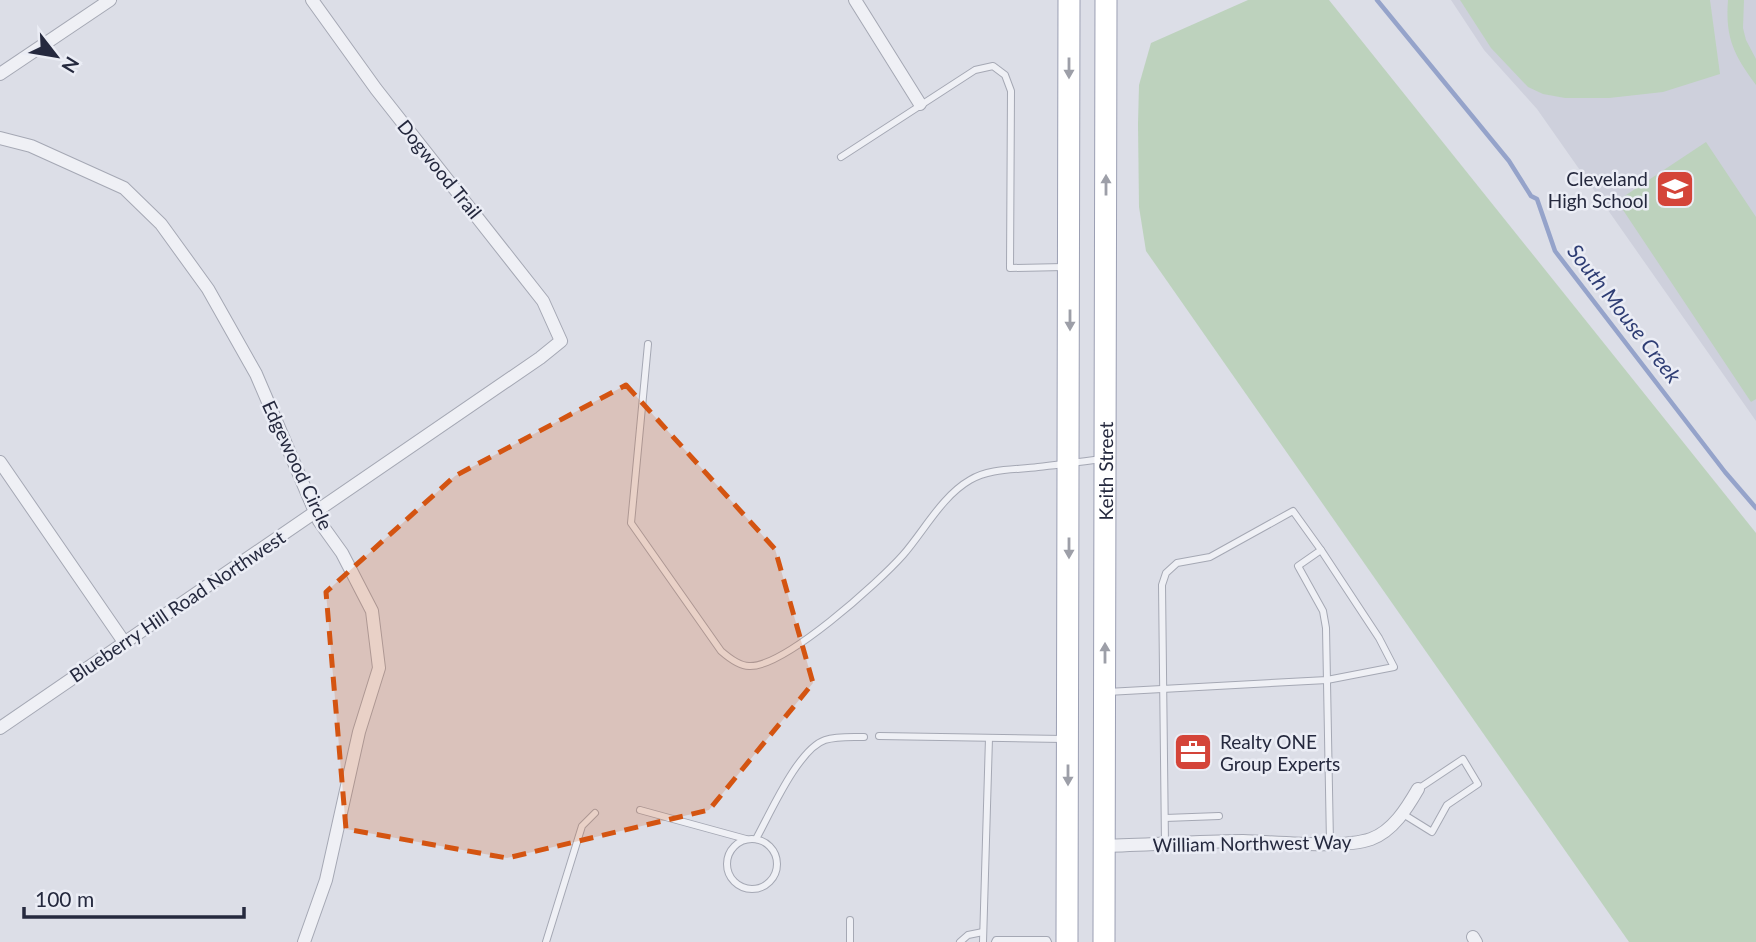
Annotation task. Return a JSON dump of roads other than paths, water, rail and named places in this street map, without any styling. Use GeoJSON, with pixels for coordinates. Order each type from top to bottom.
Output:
{"type":"FeatureCollection","features":[{"type":"Feature","properties":{"kind":"main road","name":"Keith Street"},"geometry":{"type":"LineString","coordinates":[[1067,942],[1069,0]]}},
{"type":"Feature","properties":{"kind":"main road","name":"Keith Street"},"geometry":{"type":"LineString","coordinates":[[1104,942],[1106,0]]}},
{"type":"Feature","properties":{"kind":"main road"},"geometry":{"type":"LineString","coordinates":[[1070,267],[1083,272],[1092,280],[1094,367],[1106,401]]}},
{"type":"Feature","properties":{"kind":"street"},"geometry":{"type":"LineString","coordinates":[[0,74],[110,0]]}},
{"type":"Feature","properties":{"kind":"street","name":"Dogwood Trail"},"geometry":{"type":"LineString","coordinates":[[312,0],[376,89],[543,301],[561,341]]}},
{"type":"Feature","properties":{"kind":"street"},"geometry":{"type":"LineString","coordinates":[[855,0],[920,104]]}},
{"type":"Feature","properties":{"kind":"street","name":"Edgewood Circle"},"geometry":{"type":"LineString","coordinates":[[0,138],[32,146],[124,188],[161,224],[208,289],[257,374],[315,512],[342,552],[372,611],[379,668],[356,745],[329,871],[304,942]]}},
{"type":"Feature","properties":{"kind":"street","name":"Blueberry Hill Road Northwest"},"geometry":{"type":"LineString","coordinates":[[0,728],[561,341]]}},
{"type":"Feature","properties":{"kind":"street"},"geometry":{"type":"LineString","coordinates":[[0,462],[124,642]]}},
{"type":"Feature","properties":{"kind":"street","name":"William Northwest Way"},"geometry":{"type":"LineString","coordinates":[[1104,846],[1240,841],[1330,843],[1371,839],[1385,831],[1403,814],[1418,789]]}},
{"type":"Feature","properties":{"kind":"lane"},"geometry":{"type":"LineString","coordinates":[[841,157],[975,70],[993,66],[1005,75],[1012,91],[1010,268],[1070,267]]}},
{"type":"Feature","properties":{"kind":"lane"},"geometry":{"type":"LineString","coordinates":[[648,344],[631,523],[721,652],[738,663],[750,666],[768,662],[791,649],[865,593],[969,480],[993,472],[1106,459]]}},
{"type":"Feature","properties":{"kind":"lane"},"geometry":{"type":"LineString","coordinates":[[1105,692],[1163,691],[1327,680],[1394,667],[1379,639],[1293,510],[1210,557],[1177,563],[1166,573],[1162,585],[1163,691],[1165,818],[1165,844]]}},
{"type":"Feature","properties":{"kind":"lane"},"geometry":{"type":"LineString","coordinates":[[1321,550],[1298,566],[1323,611],[1330,843]]}},
{"type":"Feature","properties":{"kind":"lane"},"geometry":{"type":"LineString","coordinates":[[879,736],[1068,740]]}},
{"type":"Feature","properties":{"kind":"lane"},"geometry":{"type":"LineString","coordinates":[[640,810],[752,839],[770,847],[775,854],[776,871],[766,885],[750,890],[742,888],[730,877],[727,861],[734,847],[752,839],[797,765],[816,746],[824,740],[864,737]]}},
{"type":"Feature","properties":{"kind":"lane"},"geometry":{"type":"LineString","coordinates":[[983,942],[989,738]]}},
{"type":"Feature","properties":{"kind":"lane"},"geometry":{"type":"LineString","coordinates":[[1403,814],[1432,832],[1447,805],[1478,784],[1463,759],[1418,789]]}},
{"type":"Feature","properties":{"kind":"lane"},"geometry":{"type":"LineString","coordinates":[[546,942],[583,826],[595,813]]}},
{"type":"Feature","properties":{"kind":"lane"},"geometry":{"type":"LineString","coordinates":[[1165,818],[1219,816]]}},
{"type":"Feature","properties":{"kind":"lane"},"geometry":{"type":"LineString","coordinates":[[850,920],[850,942]]}},
{"type":"Feature","properties":{"kind":"lane"},"geometry":{"type":"LineString","coordinates":[[960,942],[968,935],[983,932]]}},
{"type":"Feature","properties":{"kind":"lane"},"geometry":{"type":"LineString","coordinates":[[995,942],[1048,942]]}},
{"type":"Feature","properties":{"kind":"waterway","name":"South Mouse Creek"},"geometry":{"type":"LineString","coordinates":[[1377,0],[1509,161],[1531,196],[1537,199],[1555,251],[1725,472],[1756,508]]}},
{"type":"Feature","properties":{"kind":"place","name":"Cleveland High School"},"geometry":{"type":"Point","coordinates":[1675,189]}},
{"type":"Feature","properties":{"kind":"place","name":"Realty ONE Group Experts"},"geometry":{"type":"Point","coordinates":[1193,752]}}]}
